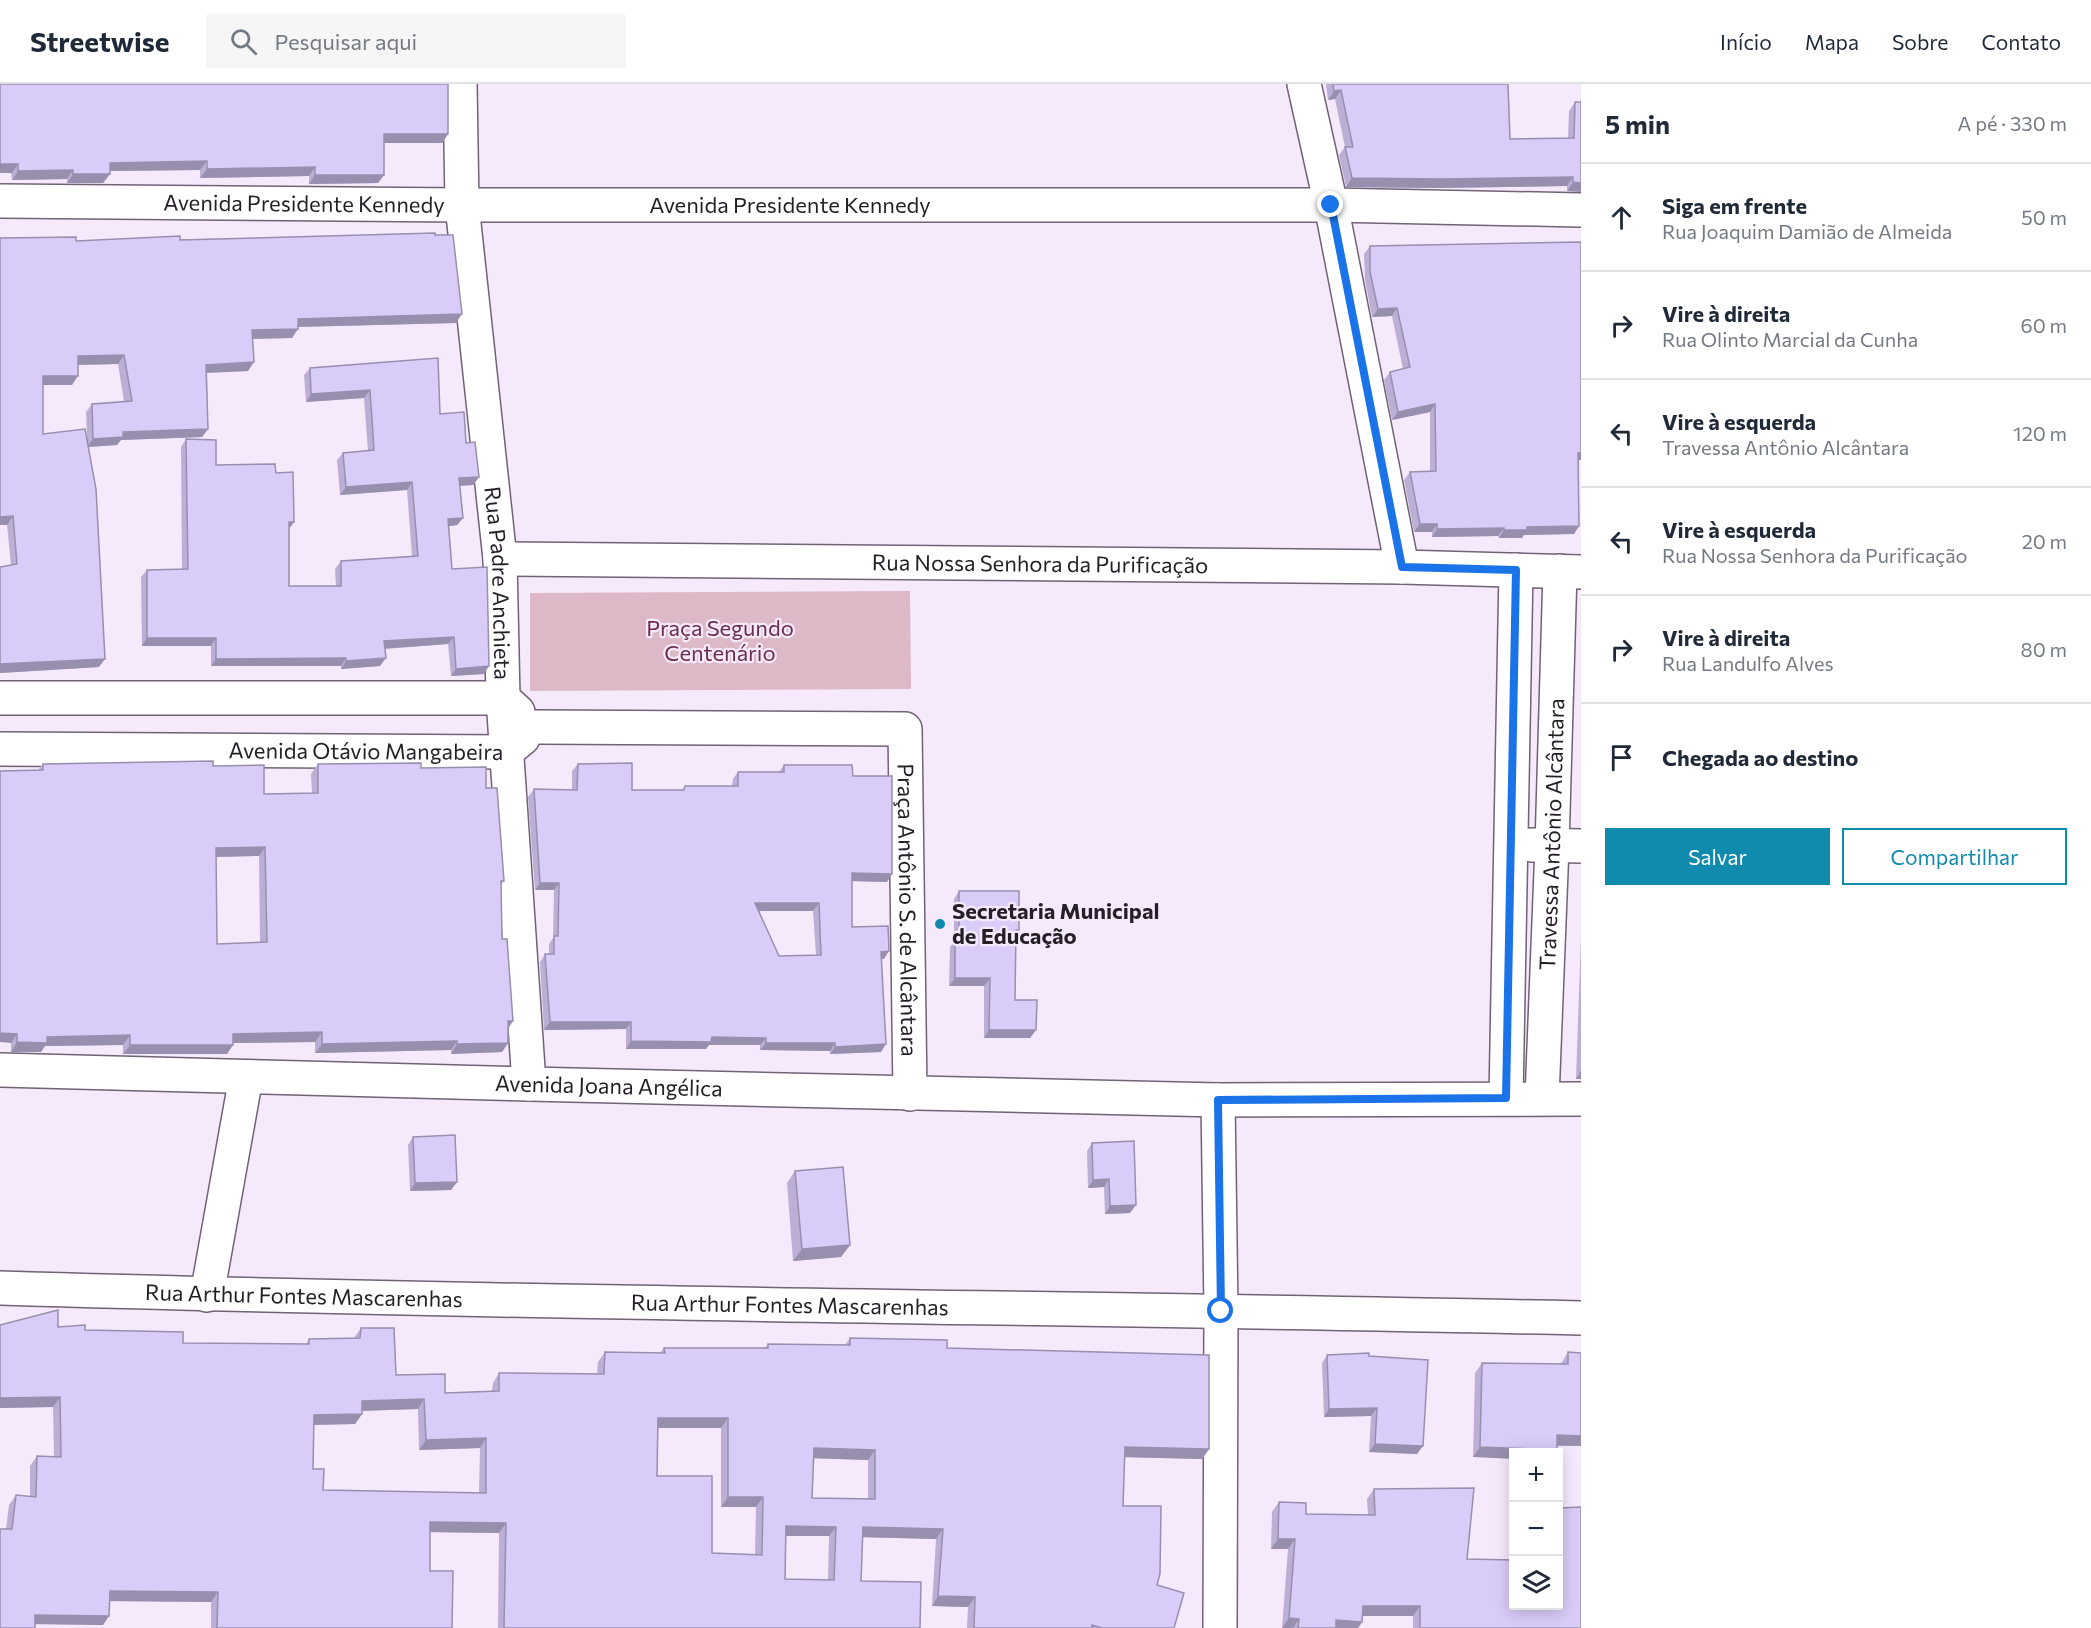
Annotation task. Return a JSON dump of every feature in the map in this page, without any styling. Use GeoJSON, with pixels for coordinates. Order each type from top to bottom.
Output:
{"type":"FeatureCollection","features":[{"type":"Feature","properties":{"kind":"street","name":"Rua Padre Anchieta"},"geometry":{"type":"LineString","coordinates":[[460,84],[462,205],[500,559],[503,698],[529,1084]]}},
{"type":"Feature","properties":{"kind":"street"},"geometry":{"type":"LineString","coordinates":[[1304,84],[1331,205],[1402,567]]}},
{"type":"Feature","properties":{"kind":"street","name":"Avenida Presidente Kennedy"},"geometry":{"type":"LineString","coordinates":[[0,201],[462,205],[1331,205],[1581,210]]}},
{"type":"Feature","properties":{"kind":"street","name":"Rua Nossa Senhora da Purificação"},"geometry":{"type":"LineString","coordinates":[[500,559],[1402,567],[1571,572]]}},
{"type":"Feature","properties":{"kind":"street","name":"Travessa Antônio Alcântara"},"geometry":{"type":"LineString","coordinates":[[1506,1098],[1516,570]]}},
{"type":"Feature","properties":{"kind":"street","name":"Travessa Antônio Alcântara"},"geometry":{"type":"LineString","coordinates":[[1542,1098],[1567,846],[1571,572]]}},
{"type":"Feature","properties":{"kind":"street"},"geometry":{"type":"LineString","coordinates":[[0,698],[503,698]]}},
{"type":"Feature","properties":{"kind":"street","name":"Avenida Otávio Mangabeira"},"geometry":{"type":"LineString","coordinates":[[0,750],[506,752],[536,727],[503,698]]}},
{"type":"Feature","properties":{"kind":"street","name":"Praça Antônio S. de Alcântara"},"geometry":{"type":"LineString","coordinates":[[536,727],[905,729],[910,1094]]}},
{"type":"Feature","properties":{"kind":"street"},"geometry":{"type":"LineString","coordinates":[[1511,844],[1567,846]]}},
{"type":"Feature","properties":{"kind":"street","name":"Avenida Joana Angélica"},"geometry":{"type":"LineString","coordinates":[[0,1070],[1218,1100],[1581,1099]]}},
{"type":"Feature","properties":{"kind":"street"},"geometry":{"type":"LineString","coordinates":[[207,1295],[246,1077]]}},
{"type":"Feature","properties":{"kind":"street"},"geometry":{"type":"LineString","coordinates":[[1218,1100],[1221,1311],[1220,1628]]}},
{"type":"Feature","properties":{"kind":"street","name":"Rua Arthur Fontes Mascarenhas"},"geometry":{"type":"LineString","coordinates":[[0,1288],[207,1295],[1581,1318]]}},
{"type":"Feature","properties":{"kind":"green space","name":"Praça Segundo Centenário"},"geometry":{"type":"Polygon","coordinates":[[[910,591],[911,689],[530,691],[530,593],[910,591]]]}},
{"type":"Feature","properties":{"kind":"building"},"geometry":{"type":"Polygon","coordinates":[[[0,84],[448,84],[448,134],[384,134],[384,175],[315,175],[315,167],[207,169],[207,161],[110,163],[110,174],[73,174],[73,170],[18,171],[18,164],[0,164],[0,84]]]}},
{"type":"Feature","properties":{"kind":"building"},"geometry":{"type":"Polygon","coordinates":[[[1333,84],[1508,84],[1510,139],[1574,138],[1575,102],[1581,102],[1581,183],[1573,182],[1573,177],[1352,178],[1345,147],[1353,147],[1341,90],[1334,91],[1333,84]]]}},
{"type":"Feature","properties":{"kind":"building"},"geometry":{"type":"Polygon","coordinates":[[[435,233],[435,235],[453,235],[462,314],[298,319],[298,329],[252,330],[254,362],[206,365],[208,429],[123,432],[123,437],[93,439],[92,404],[132,401],[124,355],[78,356],[78,376],[43,376],[43,434],[85,429],[96,489],[105,659],[0,664],[0,567],[17,564],[13,516],[0,517],[0,238],[76,237],[76,241],[180,236],[180,240],[435,233]]]}},
{"type":"Feature","properties":{"kind":"building"},"geometry":{"type":"Polygon","coordinates":[[[1581,242],[1579,526],[1504,530],[1504,528],[1437,529],[1437,524],[1420,524],[1410,472],[1436,471],[1435,404],[1398,412],[1390,372],[1410,367],[1397,308],[1378,309],[1370,272],[1370,246],[1581,242]]]}},
{"type":"Feature","properties":{"kind":"building"},"geometry":{"type":"Polygon","coordinates":[[[438,358],[440,414],[464,412],[466,443],[475,442],[479,477],[459,478],[463,518],[448,519],[452,569],[487,567],[489,666],[456,669],[454,637],[384,641],[386,658],[346,661],[346,658],[216,659],[216,638],[147,638],[147,570],[188,569],[186,439],[216,440],[216,465],[275,464],[276,473],[293,472],[294,522],[289,522],[289,586],[341,586],[341,561],[418,556],[412,482],[346,487],[343,453],[374,450],[370,390],[311,394],[310,368],[438,358]]]}},
{"type":"Feature","properties":{"kind":"building"},"geometry":{"type":"Polygon","coordinates":[[[213,761],[213,766],[264,765],[264,794],[318,793],[318,764],[421,763],[421,768],[486,767],[486,788],[497,788],[504,881],[501,881],[502,939],[507,939],[513,1021],[508,1021],[508,1043],[457,1044],[457,1041],[322,1044],[322,1032],[233,1034],[233,1045],[130,1045],[130,1035],[47,1037],[47,1043],[17,1042],[17,1034],[0,1033],[0,771],[43,770],[43,764],[213,761]],[[265,847],[216,848],[217,944],[267,942],[265,847]]]}},
{"type":"Feature","properties":{"kind":"building"},"geometry":{"type":"Polygon","coordinates":[[[632,763],[632,790],[684,790],[685,786],[738,786],[738,772],[784,772],[784,765],[852,765],[853,776],[892,776],[892,874],[852,873],[852,927],[888,926],[889,951],[881,952],[886,1044],[835,1047],[835,1043],[766,1043],[766,1038],[712,1037],[711,1042],[631,1041],[631,1022],[550,1022],[545,954],[554,954],[554,936],[558,936],[559,883],[540,883],[534,789],[577,790],[578,764],[632,763]],[[755,903],[779,956],[821,955],[819,903],[755,903]]]}},
{"type":"Feature","properties":{"kind":"building"},"geometry":{"type":"Polygon","coordinates":[[[959,891],[1019,891],[1015,1000],[1037,1000],[1036,1030],[989,1030],[990,978],[955,978],[955,939],[959,939],[959,891]]]}},
{"type":"Feature","properties":{"kind":"building"},"geometry":{"type":"Polygon","coordinates":[[[455,1135],[457,1182],[415,1183],[413,1137],[455,1135]]]}},
{"type":"Feature","properties":{"kind":"building"},"geometry":{"type":"Polygon","coordinates":[[[1134,1141],[1136,1205],[1110,1206],[1109,1179],[1093,1180],[1092,1143],[1134,1141]]]}},
{"type":"Feature","properties":{"kind":"building"},"geometry":{"type":"Polygon","coordinates":[[[843,1167],[850,1245],[802,1249],[795,1171],[843,1167]]]}},
{"type":"Feature","properties":{"kind":"building"},"geometry":{"type":"Polygon","coordinates":[[[58,1310],[58,1327],[85,1325],[85,1330],[183,1332],[183,1343],[309,1344],[309,1339],[360,1338],[361,1328],[394,1328],[396,1375],[445,1374],[445,1393],[499,1391],[499,1373],[604,1374],[605,1352],[665,1353],[664,1348],[768,1348],[768,1344],[850,1345],[850,1338],[947,1340],[947,1348],[1209,1355],[1209,1449],[1125,1447],[1123,1506],[1161,1506],[1160,1574],[1157,1585],[1184,1593],[1174,1628],[1102,1628],[1092,1625],[1092,1628],[974,1628],[975,1597],[938,1596],[943,1529],[863,1527],[861,1581],[921,1582],[920,1628],[504,1628],[506,1523],[430,1522],[430,1571],[453,1571],[452,1628],[217,1628],[218,1592],[110,1591],[109,1616],[35,1615],[35,1628],[0,1628],[0,1529],[12,1529],[16,1495],[36,1497],[37,1456],[61,1457],[60,1397],[0,1398],[0,1325],[58,1310]],[[424,1399],[362,1401],[362,1414],[314,1415],[313,1469],[324,1469],[323,1490],[486,1493],[486,1438],[426,1440],[424,1399]],[[658,1418],[657,1476],[712,1476],[712,1553],[762,1555],[763,1497],[728,1497],[728,1418],[658,1418]],[[814,1448],[812,1498],[875,1499],[875,1450],[814,1448]],[[786,1526],[785,1579],[834,1580],[836,1527],[786,1526]]]}},
{"type":"Feature","properties":{"kind":"building"},"geometry":{"type":"Polygon","coordinates":[[[1568,1352],[1581,1353],[1581,1436],[1557,1435],[1557,1448],[1480,1447],[1482,1363],[1568,1364],[1568,1352]]]}},
{"type":"Feature","properties":{"kind":"building"},"geometry":{"type":"Polygon","coordinates":[[[1369,1353],[1369,1356],[1428,1360],[1423,1446],[1375,1444],[1377,1408],[1329,1409],[1327,1355],[1369,1353]]]}},
{"type":"Feature","properties":{"kind":"building"},"geometry":{"type":"Polygon","coordinates":[[[1474,1488],[1467,1559],[1509,1560],[1509,1610],[1563,1610],[1563,1508],[1581,1507],[1581,1628],[1420,1628],[1420,1606],[1363,1606],[1362,1622],[1336,1620],[1336,1628],[1298,1628],[1299,1619],[1289,1618],[1295,1539],[1278,1539],[1279,1502],[1306,1503],[1306,1514],[1375,1515],[1374,1489],[1474,1488]]]}},
{"type":"Feature","properties":{"kind":"place","name":"Secretaria Municipal de Educação"},"geometry":{"type":"Point","coordinates":[940,924]}},
{"type":"Feature","properties":{"kind":"route"},"geometry":{"type":"LineString","coordinates":[[1221,1311],[1218,1100],[1506,1098],[1516,570],[1402,567],[1331,205]]}}]}
